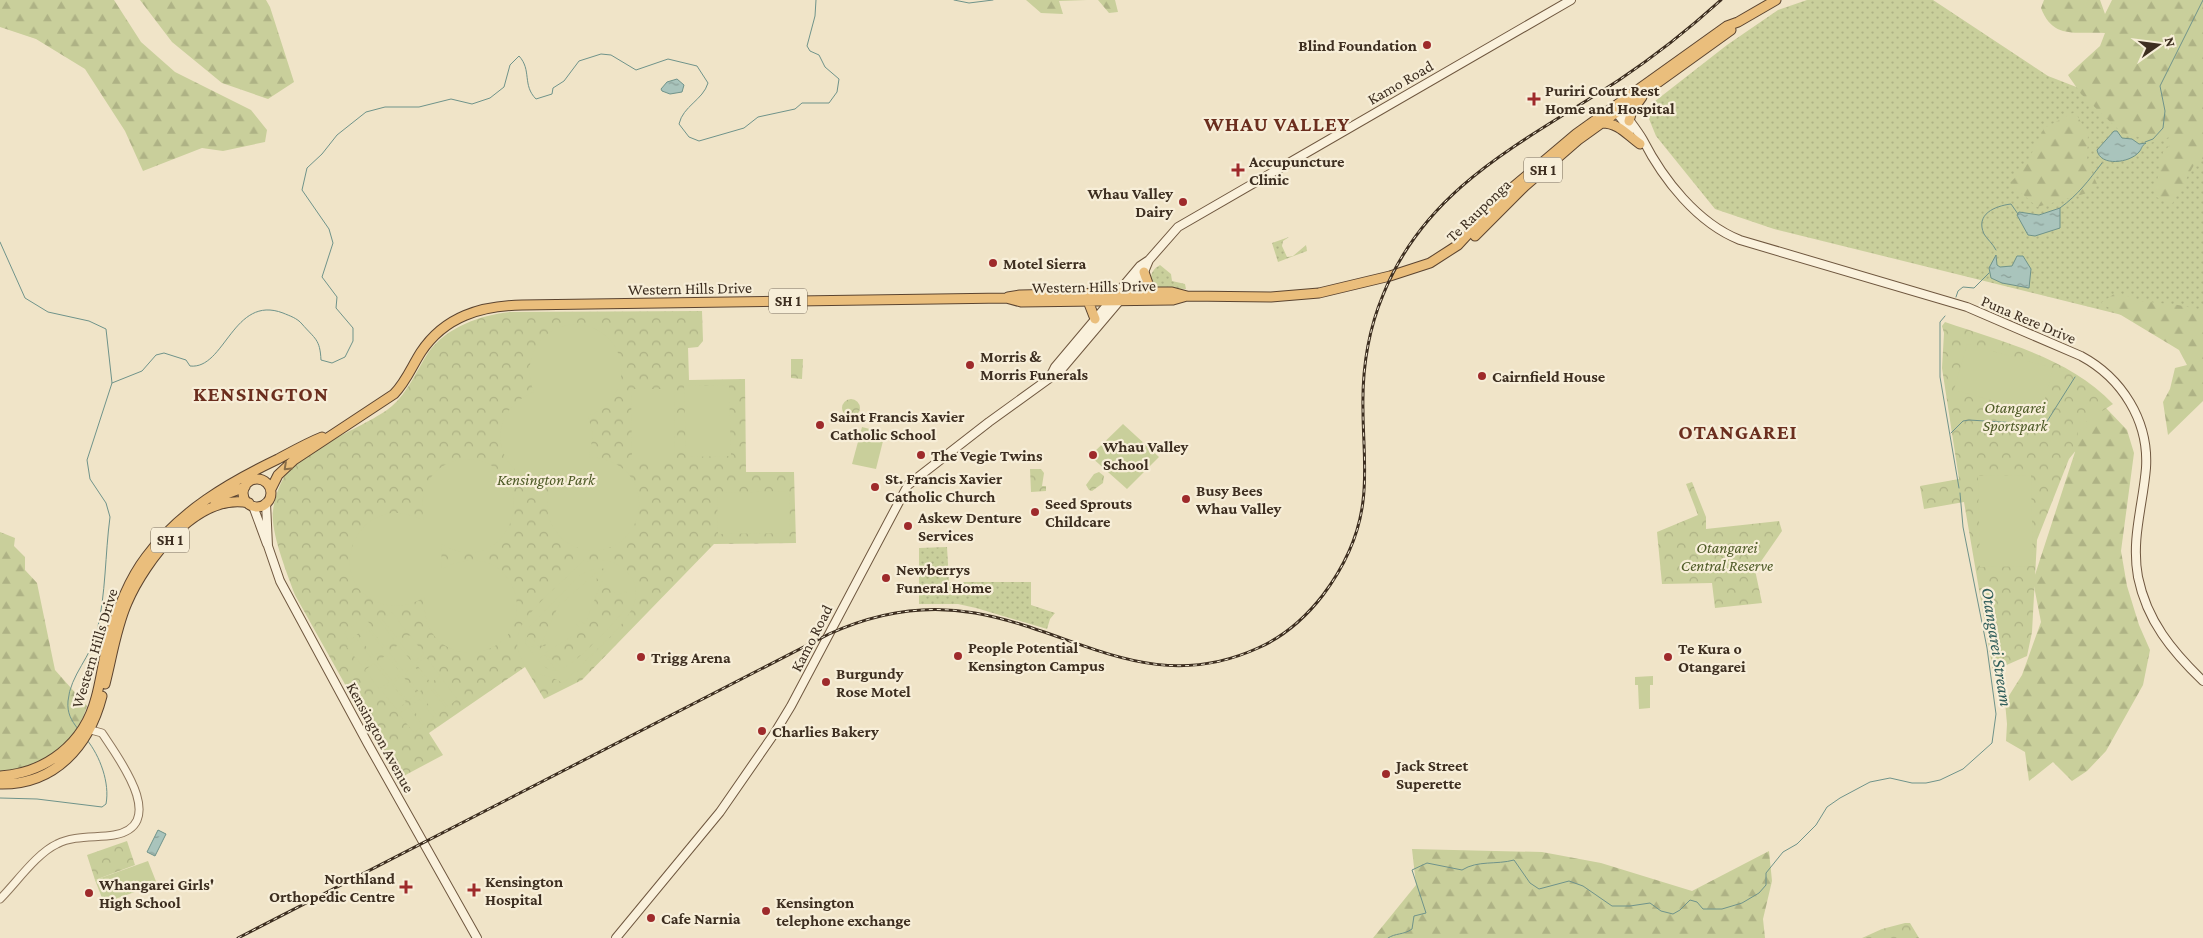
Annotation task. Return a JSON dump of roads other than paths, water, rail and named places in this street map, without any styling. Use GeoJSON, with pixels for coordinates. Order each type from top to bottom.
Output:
{"type":"FeatureCollection","features":[{"type":"Feature","properties":{"kind":"highway","name":"Te Rauponga"},"geometry":{"type":"LineString","coordinates":[[1338,290],[1350,290],[1419,273],[1448,259],[1545,168],[1602,124],[1617,108],[1727,26],[1738,22],[1776,0]]}},
{"type":"Feature","properties":{"kind":"highway","name":"Te Rauponga"},"geometry":{"type":"LineString","coordinates":[[1006,298],[1020,295],[1118,297],[1151,292],[1172,292],[1187,296],[1270,297],[1305,295],[1338,290],[1416,269],[1445,255],[1469,234],[1506,193],[1576,134],[1647,91],[1727,33],[1738,22]]}},
{"type":"Feature","properties":{"kind":"highway"},"geometry":{"type":"LineString","coordinates":[[1630,121],[1632,111],[1647,91]]}},
{"type":"Feature","properties":{"kind":"highway"},"geometry":{"type":"LineString","coordinates":[[1602,124],[1610,123],[1619,127],[1642,145]]}},
{"type":"Feature","properties":{"kind":"highway"},"geometry":{"type":"LineString","coordinates":[[1144,272],[1151,292]]}},
{"type":"Feature","properties":{"kind":"highway","name":"Western Hills Drive"},"geometry":{"type":"LineString","coordinates":[[270,489],[285,468],[333,433],[377,407],[394,394],[409,375],[426,346],[443,327],[464,315],[484,308],[522,305],[1006,298],[1021,302],[1088,301],[1118,297],[1173,300],[1187,296]]}},
{"type":"Feature","properties":{"kind":"highway"},"geometry":{"type":"LineString","coordinates":[[1088,301],[1095,319]]}},
{"type":"Feature","properties":{"kind":"highway","name":"Western Hills Drive"},"geometry":{"type":"LineString","coordinates":[[87,731],[111,630],[132,579],[158,542],[200,503],[233,482],[333,433]]}},
{"type":"Feature","properties":{"kind":"highway","name":"SH 1"},"geometry":{"type":"LineString","coordinates":[[200,503],[245,487],[277,459]]}},
{"type":"Feature","properties":{"kind":"highway"},"geometry":{"type":"LineString","coordinates":[[256,479],[265,481],[270,489]]}},
{"type":"Feature","properties":{"kind":"highway"},"geometry":{"type":"LineString","coordinates":[[245,487],[244,497],[251,504]]}},
{"type":"Feature","properties":{"kind":"highway","name":"SH 1"},"geometry":{"type":"LineString","coordinates":[[251,504],[259,506],[266,503],[271,496],[270,489]]}},
{"type":"Feature","properties":{"kind":"highway","name":"Western Hills Drive"},"geometry":{"type":"LineString","coordinates":[[0,784],[26,780],[42,774],[68,759],[96,716],[125,608],[147,566],[177,532],[205,510],[227,502],[251,504]]}},
{"type":"Feature","properties":{"kind":"highway","name":"Western Hills Drive"},"geometry":{"type":"LineString","coordinates":[[0,776],[20,774],[42,766],[78,742]]}},
{"type":"Feature","properties":{"kind":"main road","name":"Kamo Road"},"geometry":{"type":"LineString","coordinates":[[616,938],[720,812],[774,734],[791,706],[908,485],[1051,375],[1061,370],[1140,266],[1149,260],[1178,226],[1570,0]]}},
{"type":"Feature","properties":{"kind":"main road","name":"Puna Rere Drive"},"geometry":{"type":"LineString","coordinates":[[1617,108],[1630,121],[1643,140],[1642,145]]}},
{"type":"Feature","properties":{"kind":"main road","name":"Puna Rere Drive"},"geometry":{"type":"LineString","coordinates":[[1617,108],[1642,145],[1693,209],[1709,224],[1726,234],[1768,249],[1981,312],[2081,356],[2112,379],[2134,409],[2142,430],[2145,445],[2146,469],[2135,546],[2137,570],[2142,592],[2150,614],[2165,641],[2180,659],[2203,681]]}},
{"type":"Feature","properties":{"kind":"main road","name":"Kamo Road"},"geometry":{"type":"LineString","coordinates":[[1051,375],[1055,367],[1095,319],[1144,272],[1149,260]]}},
{"type":"Feature","properties":{"kind":"main road","name":"Kensington Avenue"},"geometry":{"type":"LineString","coordinates":[[266,503],[268,546]]}},
{"type":"Feature","properties":{"kind":"main road","name":"Kensington Avenue"},"geometry":{"type":"LineString","coordinates":[[251,504],[284,590],[476,938]]}},
{"type":"Feature","properties":{"kind":"street"},"geometry":{"type":"LineString","coordinates":[[0,899],[36,861],[56,844],[82,838],[118,834],[128,830],[135,824],[138,806],[133,783],[102,733],[96,716]]}},
{"type":"Feature","properties":{"kind":"street"},"geometry":{"type":"LineString","coordinates":[[87,731],[102,733]]}},
{"type":"Feature","properties":{"kind":"water"},"geometry":{"type":"Polygon","coordinates":[[[677,79],[684,85],[682,92],[670,94],[662,91],[661,89],[667,82],[677,79]]]}},
{"type":"Feature","properties":{"kind":"water"},"geometry":{"type":"Polygon","coordinates":[[[2114,131],[2117,131],[2122,138],[2132,139],[2139,144],[2146,143],[2135,156],[2129,159],[2116,162],[2109,161],[2099,155],[2097,150],[2114,131]]]}},
{"type":"Feature","properties":{"kind":"water"},"geometry":{"type":"Polygon","coordinates":[[[2060,208],[2060,228],[2035,236],[2028,235],[2017,215],[2019,212],[2039,215],[2060,208]]]}},
{"type":"Feature","properties":{"kind":"water"},"geometry":{"type":"Polygon","coordinates":[[[1996,255],[1997,265],[2000,267],[2012,266],[2017,256],[2023,256],[2031,269],[2029,288],[2002,283],[1991,278],[1989,268],[1996,255]]]}},
{"type":"Feature","properties":{"kind":"water"},"geometry":{"type":"Polygon","coordinates":[[[158,830],[166,834],[155,856],[147,852],[158,830]]]}},
{"type":"Feature","properties":{"kind":"waterway"},"geometry":{"type":"LineString","coordinates":[[112,383],[142,371],[156,355],[164,353],[186,360],[190,366],[202,364],[212,357],[241,322],[252,314],[266,310],[283,313],[300,322],[318,343],[321,360],[332,363],[345,357],[353,341],[353,328],[336,308],[337,297],[322,277],[333,243],[329,229],[302,190],[307,168],[322,154],[337,135],[366,112],[385,107],[419,107],[451,99],[472,104],[490,98],[504,87],[510,65],[519,56],[525,67],[529,88],[536,99],[552,94],[553,88],[564,81],[579,61],[601,54],[611,55],[636,70],[668,59],[697,66],[708,83],[702,94],[685,112],[679,124],[689,137],[699,141],[744,128],[758,117],[795,109],[802,103],[829,103],[837,92],[839,79],[825,67],[819,55],[810,51],[807,46],[815,16],[816,0]]}},
{"type":"Feature","properties":{"kind":"waterway"},"geometry":{"type":"LineString","coordinates":[[954,0],[969,3],[993,0]]}},
{"type":"Feature","properties":{"kind":"waterway","name":"Otangarei Stream"},"geometry":{"type":"LineString","coordinates":[[2145,142],[2153,139],[2163,128],[2165,111],[2160,86],[2203,0]]}},
{"type":"Feature","properties":{"kind":"waterway","name":"Otangarei Stream"},"geometry":{"type":"LineString","coordinates":[[2060,208],[2078,193],[2102,163]]}},
{"type":"Feature","properties":{"kind":"waterway","name":"Otangarei Stream"},"geometry":{"type":"LineString","coordinates":[[1996,250],[1984,234],[1982,227],[1984,216],[1993,209],[2011,204],[2018,214]]}},
{"type":"Feature","properties":{"kind":"waterway"},"geometry":{"type":"LineString","coordinates":[[0,242],[25,298],[48,312],[89,321],[106,329],[112,383],[87,460],[90,479],[106,503],[110,517],[102,603],[97,631],[91,649],[73,683],[68,701],[70,716],[78,729]]}},
{"type":"Feature","properties":{"kind":"waterway","name":"Otangarei Stream"},"geometry":{"type":"LineString","coordinates":[[1956,297],[1958,291],[1963,287],[1974,288],[1989,273]]}},
{"type":"Feature","properties":{"kind":"waterway","name":"Otangarei Stream"},"geometry":{"type":"LineString","coordinates":[[1945,316],[1940,322],[1940,377],[1959,488]]}},
{"type":"Feature","properties":{"kind":"waterway"},"geometry":{"type":"LineString","coordinates":[[1951,433],[1963,421],[1969,420],[2033,424],[2046,423],[2075,377]]}},
{"type":"Feature","properties":{"kind":"waterway","name":"Otangarei Stream"},"geometry":{"type":"LineString","coordinates":[[1388,938],[1412,929],[1414,916],[1426,913],[1412,870],[1427,863],[1462,870],[1474,865],[1514,860],[1530,883],[1539,889],[1569,881],[1583,886],[1612,906],[1650,903],[1661,911],[1673,914],[1690,900],[1697,902],[1703,909],[1722,909],[1742,903],[1759,893],[1766,885],[1766,873],[1783,852],[1797,844],[1816,825],[1827,807],[1840,798],[1870,782],[1890,778],[1912,783],[1926,783],[1940,780],[1963,769],[1992,743],[1996,714],[1987,648],[1963,527],[1960,493]]}},
{"type":"Feature","properties":{"kind":"waterway"},"geometry":{"type":"LineString","coordinates":[[0,798],[37,799],[102,807],[106,804],[107,787],[100,762],[87,740]]}},
{"type":"Feature","properties":{"kind":"railway"},"geometry":{"type":"LineString","coordinates":[[238,938],[829,634],[864,621],[900,612],[956,610],[1012,622],[1114,656],[1148,663],[1183,666],[1219,661],[1258,648],[1276,638],[1302,619],[1323,595],[1338,573],[1354,539],[1361,514],[1364,490],[1363,395],[1367,351],[1373,323],[1383,295],[1402,257],[1425,224],[1452,195],[1483,169],[1515,146],[1632,71],[1671,42],[1721,0]]}},
{"type":"Feature","properties":{"kind":"place","name":"Blind Foundation"},"geometry":{"type":"Point","coordinates":[1427,45]}},
{"type":"Feature","properties":{"kind":"place","name":"Puriri Court Rest Home and Hospital"},"geometry":{"type":"Point","coordinates":[1534,99]}},
{"type":"Feature","properties":{"kind":"place","name":"Accupuncture Clinic"},"geometry":{"type":"Point","coordinates":[1238,170]}},
{"type":"Feature","properties":{"kind":"place","name":"Whau Valley Dairy"},"geometry":{"type":"Point","coordinates":[1183,202]}},
{"type":"Feature","properties":{"kind":"place","name":"Motel Sierra"},"geometry":{"type":"Point","coordinates":[993,263]}},
{"type":"Feature","properties":{"kind":"place","name":"Morris & Morris Funerals"},"geometry":{"type":"Point","coordinates":[970,365]}},
{"type":"Feature","properties":{"kind":"place","name":"Cairnfield House"},"geometry":{"type":"Point","coordinates":[1482,376]}},
{"type":"Feature","properties":{"kind":"place","name":"Saint Francis Xavier Catholic School"},"geometry":{"type":"Point","coordinates":[820,425]}},
{"type":"Feature","properties":{"kind":"place","name":"The Vegie Twins"},"geometry":{"type":"Point","coordinates":[921,455]}},
{"type":"Feature","properties":{"kind":"place","name":"Whau Valley School"},"geometry":{"type":"Point","coordinates":[1093,455]}},
{"type":"Feature","properties":{"kind":"place","name":"St. Francis Xavier Catholic Church"},"geometry":{"type":"Point","coordinates":[875,487]}},
{"type":"Feature","properties":{"kind":"place","name":"Busy Bees Whau Valley"},"geometry":{"type":"Point","coordinates":[1186,499]}},
{"type":"Feature","properties":{"kind":"place","name":"Seed Sprouts Childcare"},"geometry":{"type":"Point","coordinates":[1035,512]}},
{"type":"Feature","properties":{"kind":"place","name":"Askew Denture Services"},"geometry":{"type":"Point","coordinates":[908,526]}},
{"type":"Feature","properties":{"kind":"place","name":"Newberrys Funeral Home"},"geometry":{"type":"Point","coordinates":[886,578]}},
{"type":"Feature","properties":{"kind":"place","name":"People Potential Kensington Campus"},"geometry":{"type":"Point","coordinates":[958,656]}},
{"type":"Feature","properties":{"kind":"place","name":"Trigg Arena"},"geometry":{"type":"Point","coordinates":[641,657]}},
{"type":"Feature","properties":{"kind":"place","name":"Te Kura o Otangarei"},"geometry":{"type":"Point","coordinates":[1668,657]}},
{"type":"Feature","properties":{"kind":"place","name":"Burgundy Rose Motel"},"geometry":{"type":"Point","coordinates":[826,682]}},
{"type":"Feature","properties":{"kind":"place","name":"Charlies Bakery"},"geometry":{"type":"Point","coordinates":[762,731]}},
{"type":"Feature","properties":{"kind":"place","name":"Jack Street Superette"},"geometry":{"type":"Point","coordinates":[1386,774]}},
{"type":"Feature","properties":{"kind":"place","name":"Northland Orthopedic Centre"},"geometry":{"type":"Point","coordinates":[406,887]}},
{"type":"Feature","properties":{"kind":"place","name":"Kensington Hospital"},"geometry":{"type":"Point","coordinates":[474,890]}},
{"type":"Feature","properties":{"kind":"place","name":"Whangarei Girls' High School"},"geometry":{"type":"Point","coordinates":[89,893]}},
{"type":"Feature","properties":{"kind":"place","name":"Kensington telephone exchange"},"geometry":{"type":"Point","coordinates":[766,911]}},
{"type":"Feature","properties":{"kind":"place","name":"Cafe Narnia"},"geometry":{"type":"Point","coordinates":[651,918]}},
{"type":"Feature","properties":{"kind":"district","name":"WHAU VALLEY"},"geometry":{"type":"Point","coordinates":[1277,124]}},
{"type":"Feature","properties":{"kind":"district","name":"KENSINGTON"},"geometry":{"type":"Point","coordinates":[261,394]}},
{"type":"Feature","properties":{"kind":"district","name":"OTANGAREI"},"geometry":{"type":"Point","coordinates":[1738,432]}},
{"type":"Feature","properties":{"kind":"park label","name":"Otangarei Sportspark"},"geometry":{"type":"Point","coordinates":[2015,416]}},
{"type":"Feature","properties":{"kind":"park label","name":"Kensington Park"},"geometry":{"type":"Point","coordinates":[546,479]}},
{"type":"Feature","properties":{"kind":"park label","name":"Otangarei Central Reserve"},"geometry":{"type":"Point","coordinates":[1727,556]}}]}
